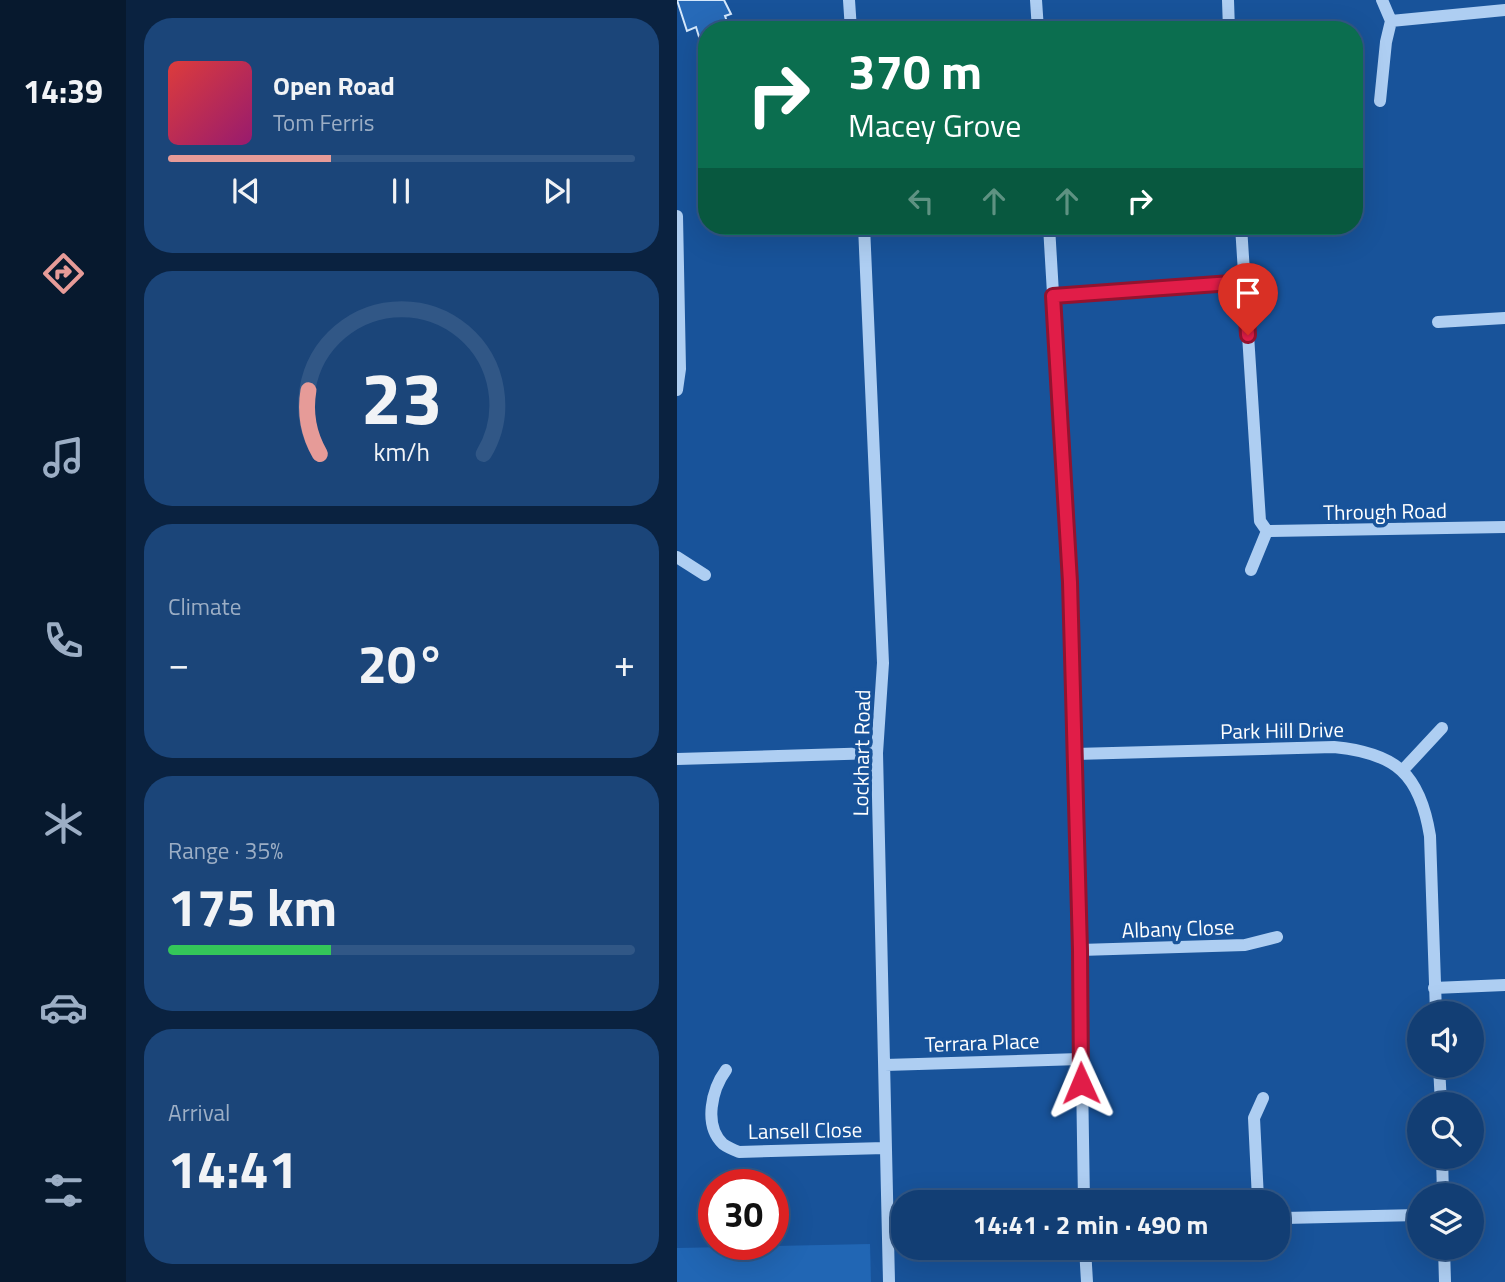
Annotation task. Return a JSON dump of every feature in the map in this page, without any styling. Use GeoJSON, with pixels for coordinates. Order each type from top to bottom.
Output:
{"type":"FeatureCollection","features":[{"type":"Feature","properties":{"kind":"street"},"geometry":{"type":"LineString","coordinates":[[849,0],[850,21]]}},
{"type":"Feature","properties":{"kind":"street"},"geometry":{"type":"LineString","coordinates":[[1036,0],[1037,21]]}},
{"type":"Feature","properties":{"kind":"street"},"geometry":{"type":"LineString","coordinates":[[1228,0],[1229,21]]}},
{"type":"Feature","properties":{"kind":"street"},"geometry":{"type":"LineString","coordinates":[[1380,101],[1391,21],[1382,0]]}},
{"type":"Feature","properties":{"kind":"street"},"geometry":{"type":"LineString","coordinates":[[1391,21],[1505,10]]}},
{"type":"Feature","properties":{"kind":"street"},"geometry":{"type":"LineString","coordinates":[[677,216],[680,357],[677,390]]}},
{"type":"Feature","properties":{"kind":"street","name":"Lockhart Road"},"geometry":{"type":"LineString","coordinates":[[864,235],[883,663],[877,754],[889,1282]]}},
{"type":"Feature","properties":{"kind":"street"},"geometry":{"type":"LineString","coordinates":[[1050,235],[1070,582],[1084,1190]]}},
{"type":"Feature","properties":{"kind":"street"},"geometry":{"type":"LineString","coordinates":[[1242,235],[1260,521],[1267,531],[1251,569]]}},
{"type":"Feature","properties":{"kind":"street"},"geometry":{"type":"LineString","coordinates":[[1053,296],[1245,282]]}},
{"type":"Feature","properties":{"kind":"street"},"geometry":{"type":"LineString","coordinates":[[1438,322],[1505,318]]}},
{"type":"Feature","properties":{"kind":"street","name":"Through Road"},"geometry":{"type":"LineString","coordinates":[[1267,531],[1505,527]]}},
{"type":"Feature","properties":{"kind":"street"},"geometry":{"type":"LineString","coordinates":[[677,556],[705,575]]}},
{"type":"Feature","properties":{"kind":"street"},"geometry":{"type":"LineString","coordinates":[[1402,771],[1442,728]]}},
{"type":"Feature","properties":{"kind":"street","name":"Park Hill Drive"},"geometry":{"type":"LineString","coordinates":[[1075,754],[1334,747],[1358,749],[1386,758],[1402,771],[1425,808],[1429,836],[1435,1001]]}},
{"type":"Feature","properties":{"kind":"street"},"geometry":{"type":"LineString","coordinates":[[677,760],[877,754]]}},
{"type":"Feature","properties":{"kind":"street","name":"Albany Close"},"geometry":{"type":"LineString","coordinates":[[1080,950],[1245,945],[1277,937]]}},
{"type":"Feature","properties":{"kind":"street"},"geometry":{"type":"LineString","coordinates":[[1434,988],[1505,985]]}},
{"type":"Feature","properties":{"kind":"street","name":"Terrara Place"},"geometry":{"type":"LineString","coordinates":[[885,1065],[1080,1059]]}},
{"type":"Feature","properties":{"kind":"street","name":"Lansell Close"},"geometry":{"type":"LineString","coordinates":[[726,1070],[717,1082],[712,1102],[715,1133],[724,1145],[739,1152],[885,1148]]}},
{"type":"Feature","properties":{"kind":"street"},"geometry":{"type":"LineString","coordinates":[[1258,1190],[1255,1118],[1263,1098]]}},
{"type":"Feature","properties":{"kind":"street"},"geometry":{"type":"LineString","coordinates":[[1290,1218],[1407,1215]]}},
{"type":"Feature","properties":{"kind":"street"},"geometry":{"type":"LineString","coordinates":[[1086,1260],[1087,1282]]}},
{"type":"Feature","properties":{"kind":"street"},"geometry":{"type":"LineString","coordinates":[[1444,1260],[1445,1282]]}},
{"type":"Feature","properties":{"kind":"shaded area"},"geometry":{"type":"Polygon","coordinates":[[[870,1244],[871,1282],[677,1282],[677,1248],[698,1248],[698,1260],[789,1260],[789,1246],[870,1244]]]}},
{"type":"Feature","properties":{"kind":"building"},"geometry":{"type":"Polygon","coordinates":[[[677,0],[724,0],[731,14],[725,16],[727,21],[698,21],[698,34],[696,27],[687,31],[677,0]]]}},
{"type":"Feature","properties":{"kind":"route"},"geometry":{"type":"LineString","coordinates":[[1081,1083],[1070,582],[1053,296],[1245,282],[1248,335]]}}]}
